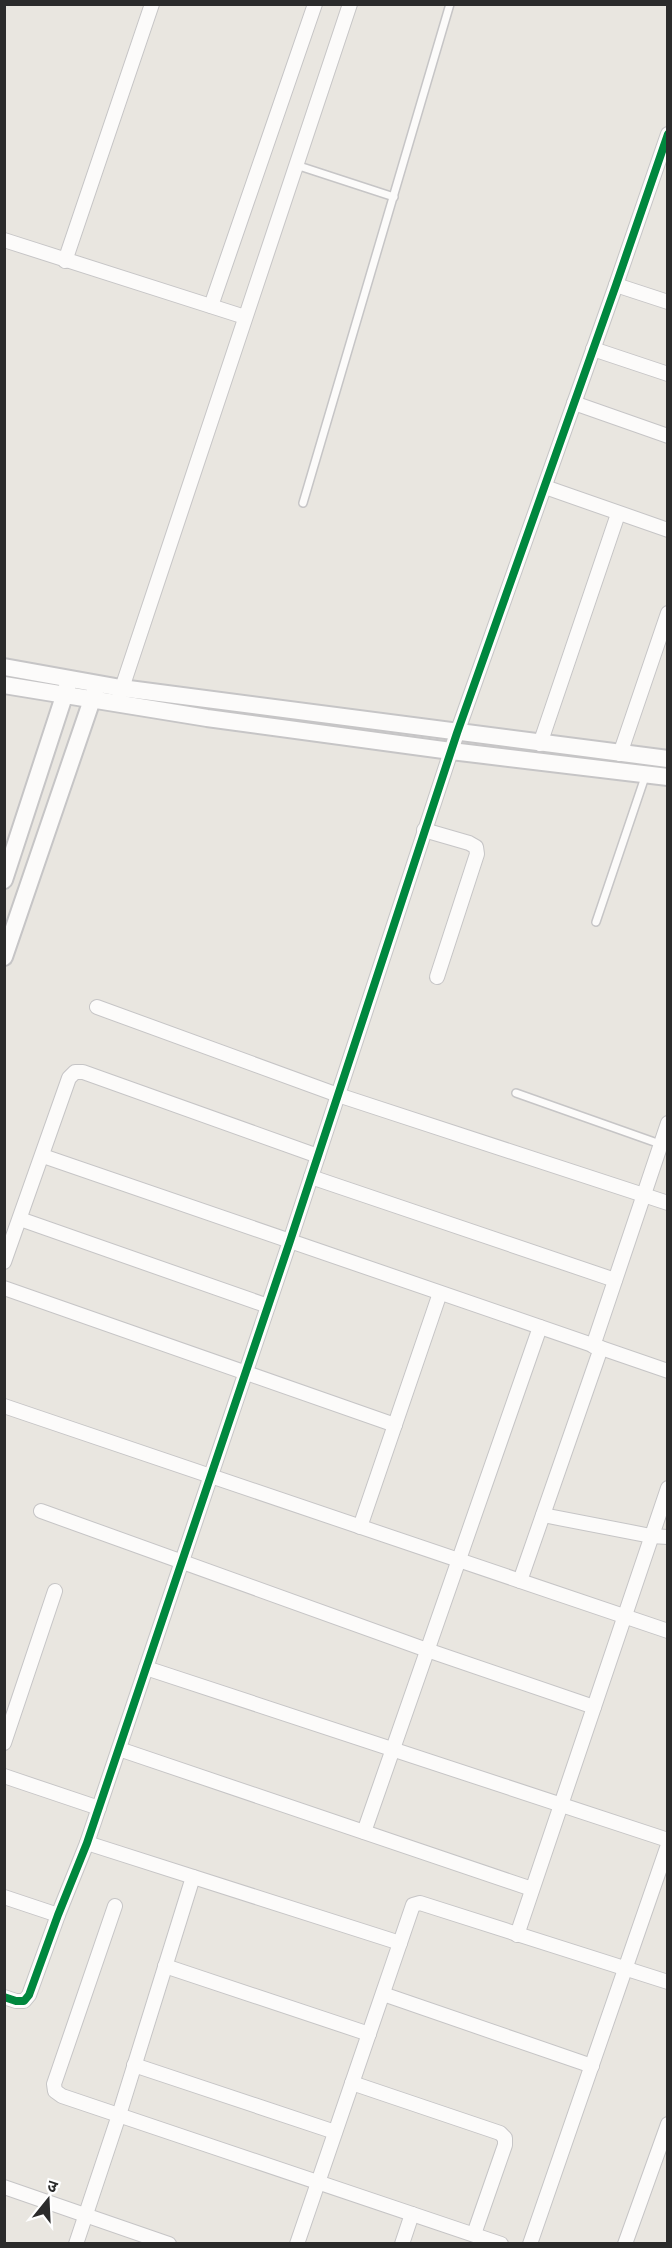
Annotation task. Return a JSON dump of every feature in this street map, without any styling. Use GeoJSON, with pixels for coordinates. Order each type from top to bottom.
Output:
{"type":"FeatureCollection","features":[{"type":"Feature","properties":{"kind":"street"},"geometry":{"type":"LineString","coordinates":[[65,261],[152,4]]}},
{"type":"Feature","properties":{"kind":"street"},"geometry":{"type":"LineString","coordinates":[[211,306],[315,4]]}},
{"type":"Feature","properties":{"kind":"street"},"geometry":{"type":"LineString","coordinates":[[119,695],[350,4]]}},
{"type":"Feature","properties":{"kind":"street"},"geometry":{"type":"LineString","coordinates":[[4,1997],[24,2001],[29,1995],[87,1843],[290,1241],[424,830],[668,134]]}},
{"type":"Feature","properties":{"kind":"street"},"geometry":{"type":"LineString","coordinates":[[4,240],[246,317]]}},
{"type":"Feature","properties":{"kind":"street"},"geometry":{"type":"LineString","coordinates":[[616,285],[668,302]]}},
{"type":"Feature","properties":{"kind":"street"},"geometry":{"type":"LineString","coordinates":[[593,349],[668,374]]}},
{"type":"Feature","properties":{"kind":"street"},"geometry":{"type":"LineString","coordinates":[[574,403],[668,436]]}},
{"type":"Feature","properties":{"kind":"street"},"geometry":{"type":"LineString","coordinates":[[545,487],[668,530]]}},
{"type":"Feature","properties":{"kind":"street"},"geometry":{"type":"LineString","coordinates":[[540,744],[618,514]]}},
{"type":"Feature","properties":{"kind":"street"},"geometry":{"type":"LineString","coordinates":[[620,754],[668,613]]}},
{"type":"Feature","properties":{"kind":"street"},"geometry":{"type":"LineString","coordinates":[[4,668],[68,686],[119,695],[332,715],[668,759]]}},
{"type":"Feature","properties":{"kind":"street"},"geometry":{"type":"LineString","coordinates":[[4,685],[68,686]]}},
{"type":"Feature","properties":{"kind":"street"},"geometry":{"type":"LineString","coordinates":[[4,880],[68,686]]}},
{"type":"Feature","properties":{"kind":"street"},"geometry":{"type":"LineString","coordinates":[[4,957],[95,691]]}},
{"type":"Feature","properties":{"kind":"street"},"geometry":{"type":"LineString","coordinates":[[119,695],[207,718],[668,777]]}},
{"type":"Feature","properties":{"kind":"street"},"geometry":{"type":"LineString","coordinates":[[424,830],[470,843],[476,847],[477,854],[437,977]]}},
{"type":"Feature","properties":{"kind":"street"},"geometry":{"type":"LineString","coordinates":[[97,1007],[338,1095],[668,1203]]}},
{"type":"Feature","properties":{"kind":"street"},"geometry":{"type":"LineString","coordinates":[[4,1262],[69,1078],[75,1072],[84,1072],[318,1156]]}},
{"type":"Feature","properties":{"kind":"street"},"geometry":{"type":"LineString","coordinates":[[520,1581],[597,1347],[615,1280],[668,1123]]}},
{"type":"Feature","properties":{"kind":"street"},"geometry":{"type":"LineString","coordinates":[[43,1156],[668,1371]]}},
{"type":"Feature","properties":{"kind":"street"},"geometry":{"type":"LineString","coordinates":[[311,1177],[615,1280]]}},
{"type":"Feature","properties":{"kind":"street"},"geometry":{"type":"LineString","coordinates":[[20,1219],[268,1306]]}},
{"type":"Feature","properties":{"kind":"street"},"geometry":{"type":"LineString","coordinates":[[4,1288],[395,1425]]}},
{"type":"Feature","properties":{"kind":"street"},"geometry":{"type":"LineString","coordinates":[[360,1527],[440,1293]]}},
{"type":"Feature","properties":{"kind":"street"},"geometry":{"type":"LineString","coordinates":[[364,1832],[540,1327]]}},
{"type":"Feature","properties":{"kind":"street"},"geometry":{"type":"LineString","coordinates":[[4,1406],[668,1631]]}},
{"type":"Feature","properties":{"kind":"street"},"geometry":{"type":"LineString","coordinates":[[517,1935],[668,1488]]}},
{"type":"Feature","properties":{"kind":"street"},"geometry":{"type":"LineString","coordinates":[[41,1511],[427,1650],[594,1707]]}},
{"type":"Feature","properties":{"kind":"street"},"geometry":{"type":"LineString","coordinates":[[543,1515],[651,1536],[668,1537]]}},
{"type":"Feature","properties":{"kind":"street"},"geometry":{"type":"LineString","coordinates":[[4,1743],[56,1591]]}},
{"type":"Feature","properties":{"kind":"street"},"geometry":{"type":"LineString","coordinates":[[146,1668],[668,1839]]}},
{"type":"Feature","properties":{"kind":"street"},"geometry":{"type":"LineString","coordinates":[[119,1749],[532,1889]]}},
{"type":"Feature","properties":{"kind":"street"},"geometry":{"type":"LineString","coordinates":[[4,1776],[99,1808]]}},
{"type":"Feature","properties":{"kind":"street"},"geometry":{"type":"LineString","coordinates":[[87,1843],[400,1943]]}},
{"type":"Feature","properties":{"kind":"street"},"geometry":{"type":"LineString","coordinates":[[530,2244],[668,1845]]}},
{"type":"Feature","properties":{"kind":"street"},"geometry":{"type":"LineString","coordinates":[[76,2244],[193,1877]]}},
{"type":"Feature","properties":{"kind":"street"},"geometry":{"type":"LineString","coordinates":[[4,1897],[58,1915]]}},
{"type":"Feature","properties":{"kind":"street"},"geometry":{"type":"LineString","coordinates":[[297,2244],[413,1905],[420,1904],[668,1982]]}},
{"type":"Feature","properties":{"kind":"street"},"geometry":{"type":"LineString","coordinates":[[115,1906],[54,2084],[55,2091],[62,2096],[501,2244]]}},
{"type":"Feature","properties":{"kind":"street"},"geometry":{"type":"LineString","coordinates":[[165,1966],[369,2034]]}},
{"type":"Feature","properties":{"kind":"street"},"geometry":{"type":"LineString","coordinates":[[383,1994],[591,2066]]}},
{"type":"Feature","properties":{"kind":"street"},"geometry":{"type":"LineString","coordinates":[[134,2065],[335,2132]]}},
{"type":"Feature","properties":{"kind":"street"},"geometry":{"type":"LineString","coordinates":[[352,2083],[500,2133],[505,2138],[505,2145],[474,2234]]}},
{"type":"Feature","properties":{"kind":"street"},"geometry":{"type":"LineString","coordinates":[[625,2244],[668,2124]]}},
{"type":"Feature","properties":{"kind":"street"},"geometry":{"type":"LineString","coordinates":[[5,2190],[169,2244]]}},
{"type":"Feature","properties":{"kind":"street"},"geometry":{"type":"LineString","coordinates":[[402,2244],[412,2214]]}},
{"type":"Feature","properties":{"kind":"lane"},"geometry":{"type":"LineString","coordinates":[[303,503],[450,4]]}},
{"type":"Feature","properties":{"kind":"lane"},"geometry":{"type":"LineString","coordinates":[[296,165],[394,197]]}},
{"type":"Feature","properties":{"kind":"lane"},"geometry":{"type":"LineString","coordinates":[[596,922],[646,774]]}},
{"type":"Feature","properties":{"kind":"lane"},"geometry":{"type":"LineString","coordinates":[[516,1093],[660,1144]]}},
{"type":"Feature","properties":{"kind":"cycle path"},"geometry":{"type":"LineString","coordinates":[[4,1997],[24,2001],[29,1995],[87,1843],[290,1241],[457,733],[668,134]]}}]}
